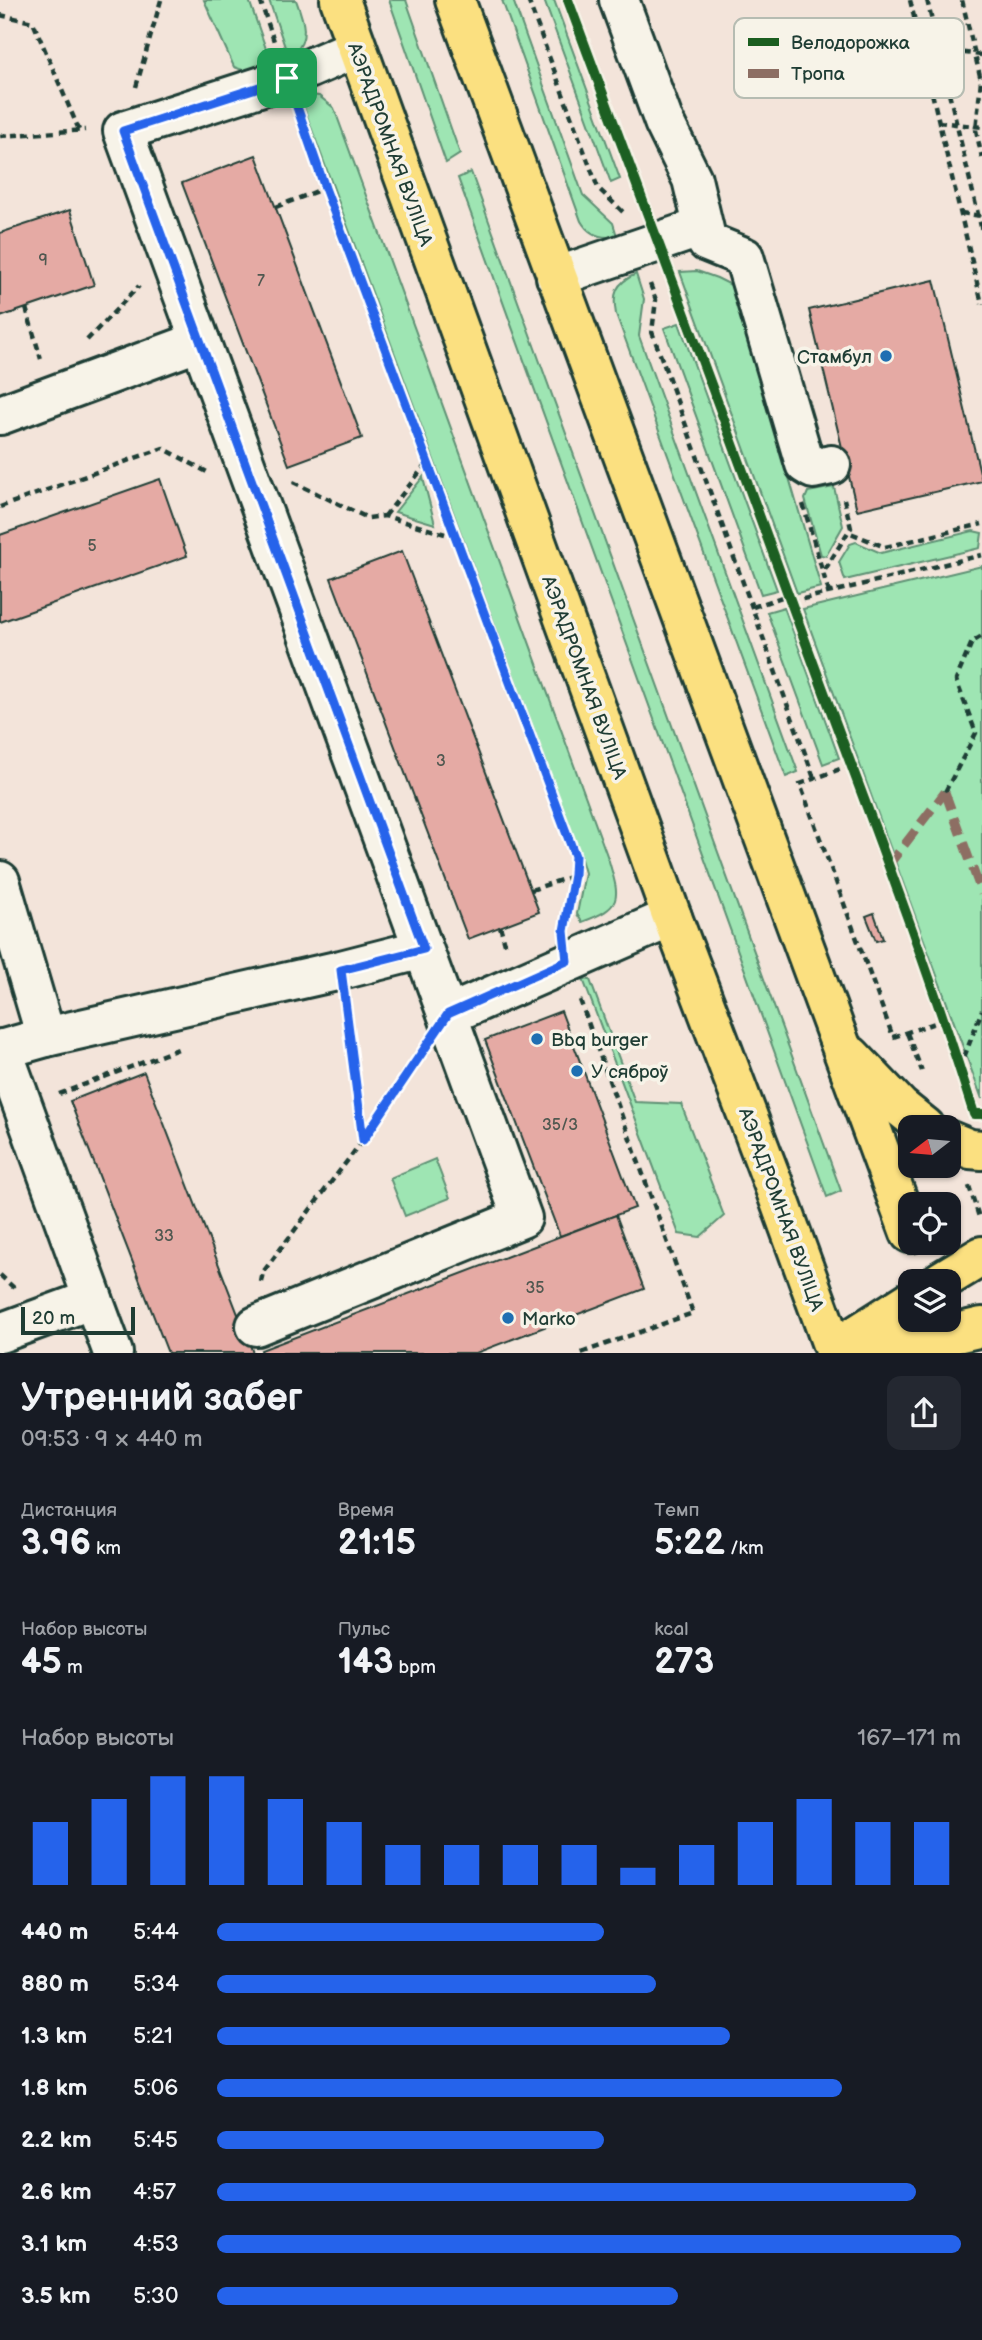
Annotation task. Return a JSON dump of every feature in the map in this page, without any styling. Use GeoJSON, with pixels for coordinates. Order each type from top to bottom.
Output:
{"type":"FeatureCollection","features":[{"type":"Feature","properties":{"kind":"main road","name":"АЭРАДРОМНАЯ ВУЛІЦА"},"geometry":{"type":"LineString","coordinates":[[340,0],[672,917],[776,1191],[832,1352]]}},
{"type":"Feature","properties":{"kind":"main road"},"geometry":{"type":"LineString","coordinates":[[455,0],[898,1201]]}},
{"type":"Feature","properties":{"kind":"main road"},"geometry":{"type":"LineString","coordinates":[[839,1045],[910,1115]]}},
{"type":"Feature","properties":{"kind":"main road"},"geometry":{"type":"LineString","coordinates":[[961,1145],[970,1149],[974,1162]]}},
{"type":"Feature","properties":{"kind":"main road"},"geometry":{"type":"LineString","coordinates":[[961,1269],[982,1256]]}},
{"type":"Feature","properties":{"kind":"main road"},"geometry":{"type":"LineString","coordinates":[[832,1352],[898,1309]]}},
{"type":"Feature","properties":{"kind":"main road"},"geometry":{"type":"LineString","coordinates":[[832,1352],[957,1334]]}},
{"type":"Feature","properties":{"kind":"lane"},"geometry":{"type":"LineString","coordinates":[[619,0],[664,122],[692,179],[707,242],[744,257],[805,464],[813,469],[831,465]]}},
{"type":"Feature","properties":{"kind":"lane"},"geometry":{"type":"LineString","coordinates":[[256,1326],[522,1218],[424,949],[272,489],[200,341],[123,131],[287,78],[356,48]]}},
{"type":"Feature","properties":{"kind":"lane"},"geometry":{"type":"LineString","coordinates":[[556,277],[702,227]]}},
{"type":"Feature","properties":{"kind":"lane"},"geometry":{"type":"LineString","coordinates":[[0,415],[200,341]]}},
{"type":"Feature","properties":{"kind":"lane"},"geometry":{"type":"LineString","coordinates":[[0,881],[46,1037]]}},
{"type":"Feature","properties":{"kind":"lane"},"geometry":{"type":"LineString","coordinates":[[448,1014],[672,917]]}},
{"type":"Feature","properties":{"kind":"lane"},"geometry":{"type":"LineString","coordinates":[[113,1353],[1,1049],[424,949]]}},
{"type":"Feature","properties":{"kind":"lane"},"geometry":{"type":"LineString","coordinates":[[0,1333],[93,1299]]}},
{"type":"Feature","properties":{"kind":"path"},"geometry":{"type":"LineString","coordinates":[[0,136],[79,130],[123,131],[161,0]]}},
{"type":"Feature","properties":{"kind":"path"},"geometry":{"type":"LineString","coordinates":[[528,0],[598,188],[625,214],[638,249],[656,300],[652,332],[814,778]]}},
{"type":"Feature","properties":{"kind":"path"},"geometry":{"type":"LineString","coordinates":[[910,0],[914,18]]}},
{"type":"Feature","properties":{"kind":"path"},"geometry":{"type":"LineString","coordinates":[[927,0],[931,18]]}},
{"type":"Feature","properties":{"kind":"path"},"geometry":{"type":"LineString","coordinates":[[962,0],[981,72],[979,127],[982,158]]}},
{"type":"Feature","properties":{"kind":"path"},"geometry":{"type":"LineString","coordinates":[[0,15],[33,22],[79,130]]}},
{"type":"Feature","properties":{"kind":"path"},"geometry":{"type":"LineString","coordinates":[[964,53],[982,55]]}},
{"type":"Feature","properties":{"kind":"path"},"geometry":{"type":"LineString","coordinates":[[287,78],[325,188],[575,856],[564,931],[567,961],[692,1313],[581,1353]]}},
{"type":"Feature","properties":{"kind":"path"},"geometry":{"type":"LineString","coordinates":[[932,98],[982,304]]}},
{"type":"Feature","properties":{"kind":"path"},"geometry":{"type":"LineString","coordinates":[[951,98],[982,231]]}},
{"type":"Feature","properties":{"kind":"path"},"geometry":{"type":"LineString","coordinates":[[938,122],[979,127]]}},
{"type":"Feature","properties":{"kind":"path"},"geometry":{"type":"LineString","coordinates":[[276,207],[325,188]]}},
{"type":"Feature","properties":{"kind":"path"},"geometry":{"type":"LineString","coordinates":[[961,213],[980,216]]}},
{"type":"Feature","properties":{"kind":"path"},"geometry":{"type":"LineString","coordinates":[[85,341],[169,256]]}},
{"type":"Feature","properties":{"kind":"path"},"geometry":{"type":"LineString","coordinates":[[26,308],[44,368]]}},
{"type":"Feature","properties":{"kind":"path"},"geometry":{"type":"LineString","coordinates":[[0,507],[163,449],[272,489],[368,518],[385,516],[456,537]]}},
{"type":"Feature","properties":{"kind":"path"},"geometry":{"type":"LineString","coordinates":[[385,516],[428,462]]}},
{"type":"Feature","properties":{"kind":"path"},"geometry":{"type":"LineString","coordinates":[[829,592],[824,573],[849,532],[885,547],[982,524]]}},
{"type":"Feature","properties":{"kind":"path"},"geometry":{"type":"LineString","coordinates":[[752,607],[829,592],[982,555]]}},
{"type":"Feature","properties":{"kind":"path"},"geometry":{"type":"LineString","coordinates":[[783,582],[795,614]]}},
{"type":"Feature","properties":{"kind":"path"},"geometry":{"type":"LineString","coordinates":[[945,792],[979,733],[956,680],[972,642],[982,636]]}},
{"type":"Feature","properties":{"kind":"path"},"geometry":{"type":"LineString","coordinates":[[846,753],[851,765],[800,784],[893,1037],[944,1020]]}},
{"type":"Feature","properties":{"kind":"path"},"geometry":{"type":"LineString","coordinates":[[531,890],[574,875]]}},
{"type":"Feature","properties":{"kind":"path"},"geometry":{"type":"LineString","coordinates":[[500,926],[508,951]]}},
{"type":"Feature","properties":{"kind":"path"},"geometry":{"type":"LineString","coordinates":[[341,970],[363,1140]]}},
{"type":"Feature","properties":{"kind":"path"},"geometry":{"type":"LineString","coordinates":[[960,1068],[982,1010]]}},
{"type":"Feature","properties":{"kind":"path"},"geometry":{"type":"LineString","coordinates":[[256,1326],[262,1272],[363,1140],[448,1014]]}},
{"type":"Feature","properties":{"kind":"path"},"geometry":{"type":"LineString","coordinates":[[907,1033],[925,1077]]}},
{"type":"Feature","properties":{"kind":"path"},"geometry":{"type":"LineString","coordinates":[[55,1096],[181,1048]]}},
{"type":"Feature","properties":{"kind":"path"},"geometry":{"type":"LineString","coordinates":[[974,1162],[979,1218]]}},
{"type":"Feature","properties":{"kind":"green space"},"geometry":{"type":"Polygon","coordinates":[[[204,0],[249,0],[272,66],[251,73],[234,67],[204,0]]]}},
{"type":"Feature","properties":{"kind":"green space"},"geometry":{"type":"Polygon","coordinates":[[[269,0],[296,0],[303,21],[304,35],[299,49],[293,55],[285,47],[269,0]]]}},
{"type":"Feature","properties":{"kind":"green space"},"geometry":{"type":"Polygon","coordinates":[[[389,0],[406,0],[460,154],[446,163],[389,0]]]}},
{"type":"Feature","properties":{"kind":"green space"},"geometry":{"type":"Polygon","coordinates":[[[502,0],[513,0],[583,195],[613,223],[617,236],[596,235],[581,221],[502,0]]]}},
{"type":"Feature","properties":{"kind":"green space"},"geometry":{"type":"Polygon","coordinates":[[[544,0],[554,0],[620,179],[611,183],[544,0]]]}},
{"type":"Feature","properties":{"kind":"green space"},"geometry":{"type":"Polygon","coordinates":[[[304,96],[319,96],[334,108],[609,861],[615,884],[615,900],[605,911],[582,922],[577,914],[585,873],[581,859],[301,100],[304,96]]]}},
{"type":"Feature","properties":{"kind":"green space"},"geometry":{"type":"Polygon","coordinates":[[[471,172],[841,1191],[827,1197],[458,178],[471,172]]]}},
{"type":"Feature","properties":{"kind":"green space"},"geometry":{"type":"Polygon","coordinates":[[[697,271],[733,286],[821,587],[797,593],[680,272],[697,271]]]}},
{"type":"Feature","properties":{"kind":"green space"},"geometry":{"type":"Polygon","coordinates":[[[636,274],[644,299],[639,336],[798,772],[786,777],[616,314],[617,290],[624,281],[636,274]]]}},
{"type":"Feature","properties":{"kind":"green space"},"geometry":{"type":"Polygon","coordinates":[[[679,323],[777,590],[761,594],[664,328],[679,323]]]}},
{"type":"Feature","properties":{"kind":"green space"},"geometry":{"type":"Polygon","coordinates":[[[423,478],[435,524],[395,512],[423,478]]]}},
{"type":"Feature","properties":{"kind":"green space"},"geometry":{"type":"Polygon","coordinates":[[[834,487],[843,526],[826,556],[821,555],[805,499],[808,492],[834,487]]]}},
{"type":"Feature","properties":{"kind":"green space"},"geometry":{"type":"Polygon","coordinates":[[[973,531],[982,533],[980,548],[845,580],[839,562],[850,544],[856,542],[881,553],[973,531]]]}},
{"type":"Feature","properties":{"kind":"green space"},"geometry":{"type":"Polygon","coordinates":[[[982,566],[982,1099],[803,609],[982,566]]]}},
{"type":"Feature","properties":{"kind":"green space"},"geometry":{"type":"Polygon","coordinates":[[[784,607],[839,758],[823,764],[767,612],[784,607]]]}},
{"type":"Feature","properties":{"kind":"green space"},"geometry":{"type":"Polygon","coordinates":[[[583,979],[590,980],[635,1102],[681,1104],[724,1216],[700,1237],[679,1234],[583,979]]]}},
{"type":"Feature","properties":{"kind":"green space"},"geometry":{"type":"Polygon","coordinates":[[[435,1159],[450,1198],[405,1216],[390,1178],[435,1159]]]}},
{"type":"Feature","properties":{"kind":"building"},"geometry":{"type":"Polygon","coordinates":[[[256,155],[362,438],[289,465],[182,183],[256,155]]]}},
{"type":"Feature","properties":{"kind":"building"},"geometry":{"type":"Polygon","coordinates":[[[70,210],[94,285],[0,317],[0,233],[70,210]]]}},
{"type":"Feature","properties":{"kind":"building","name":"Стамбул"},"geometry":{"type":"Polygon","coordinates":[[[934,280],[982,481],[857,510],[809,310],[934,280]]]}},
{"type":"Feature","properties":{"kind":"building"},"geometry":{"type":"Polygon","coordinates":[[[160,479],[187,556],[0,622],[0,535],[160,479]]]}},
{"type":"Feature","properties":{"kind":"building"},"geometry":{"type":"Polygon","coordinates":[[[402,551],[539,912],[468,939],[331,578],[402,551]]]}},
{"type":"Feature","properties":{"kind":"building"},"geometry":{"type":"Polygon","coordinates":[[[874,913],[883,939],[876,941],[866,916],[874,913]]]}},
{"type":"Feature","properties":{"kind":"building"},"geometry":{"type":"Polygon","coordinates":[[[561,1011],[635,1208],[560,1236],[485,1040],[561,1011]]]}},
{"type":"Feature","properties":{"kind":"building"},"geometry":{"type":"Polygon","coordinates":[[[144,1072],[253,1353],[168,1353],[70,1101],[144,1072]]]}},
{"type":"Feature","properties":{"kind":"building"},"geometry":{"type":"Polygon","coordinates":[[[616,1215],[644,1289],[476,1353],[262,1353],[261,1350],[616,1215]]]}},
{"type":"Feature","properties":{"kind":"marked path"},"geometry":{"type":"LineString","coordinates":[[945,792],[982,894]]}},
{"type":"Feature","properties":{"kind":"marked path"},"geometry":{"type":"LineString","coordinates":[[886,864],[891,862],[945,792]]}},
{"type":"Feature","properties":{"kind":"cycle path"},"geometry":{"type":"LineString","coordinates":[[568,0],[897,888],[974,1114],[982,1114]]}},
{"type":"Feature","properties":{"kind":"place","name":"Стамбул"},"geometry":{"type":"Point","coordinates":[886,356]}},
{"type":"Feature","properties":{"kind":"place","name":"Bbq burger"},"geometry":{"type":"Point","coordinates":[537,1039]}},
{"type":"Feature","properties":{"kind":"place","name":"У сяброў"},"geometry":{"type":"Point","coordinates":[577,1071]}},
{"type":"Feature","properties":{"kind":"place","name":"Marko"},"geometry":{"type":"Point","coordinates":[508,1318]}},
{"type":"Feature","properties":{"kind":"route"},"geometry":{"type":"LineString","coordinates":[[287,78],[325,188],[575,856],[564,931],[567,961],[448,1014],[363,1140],[341,970],[424,949],[123,131],[287,78]]}}]}
